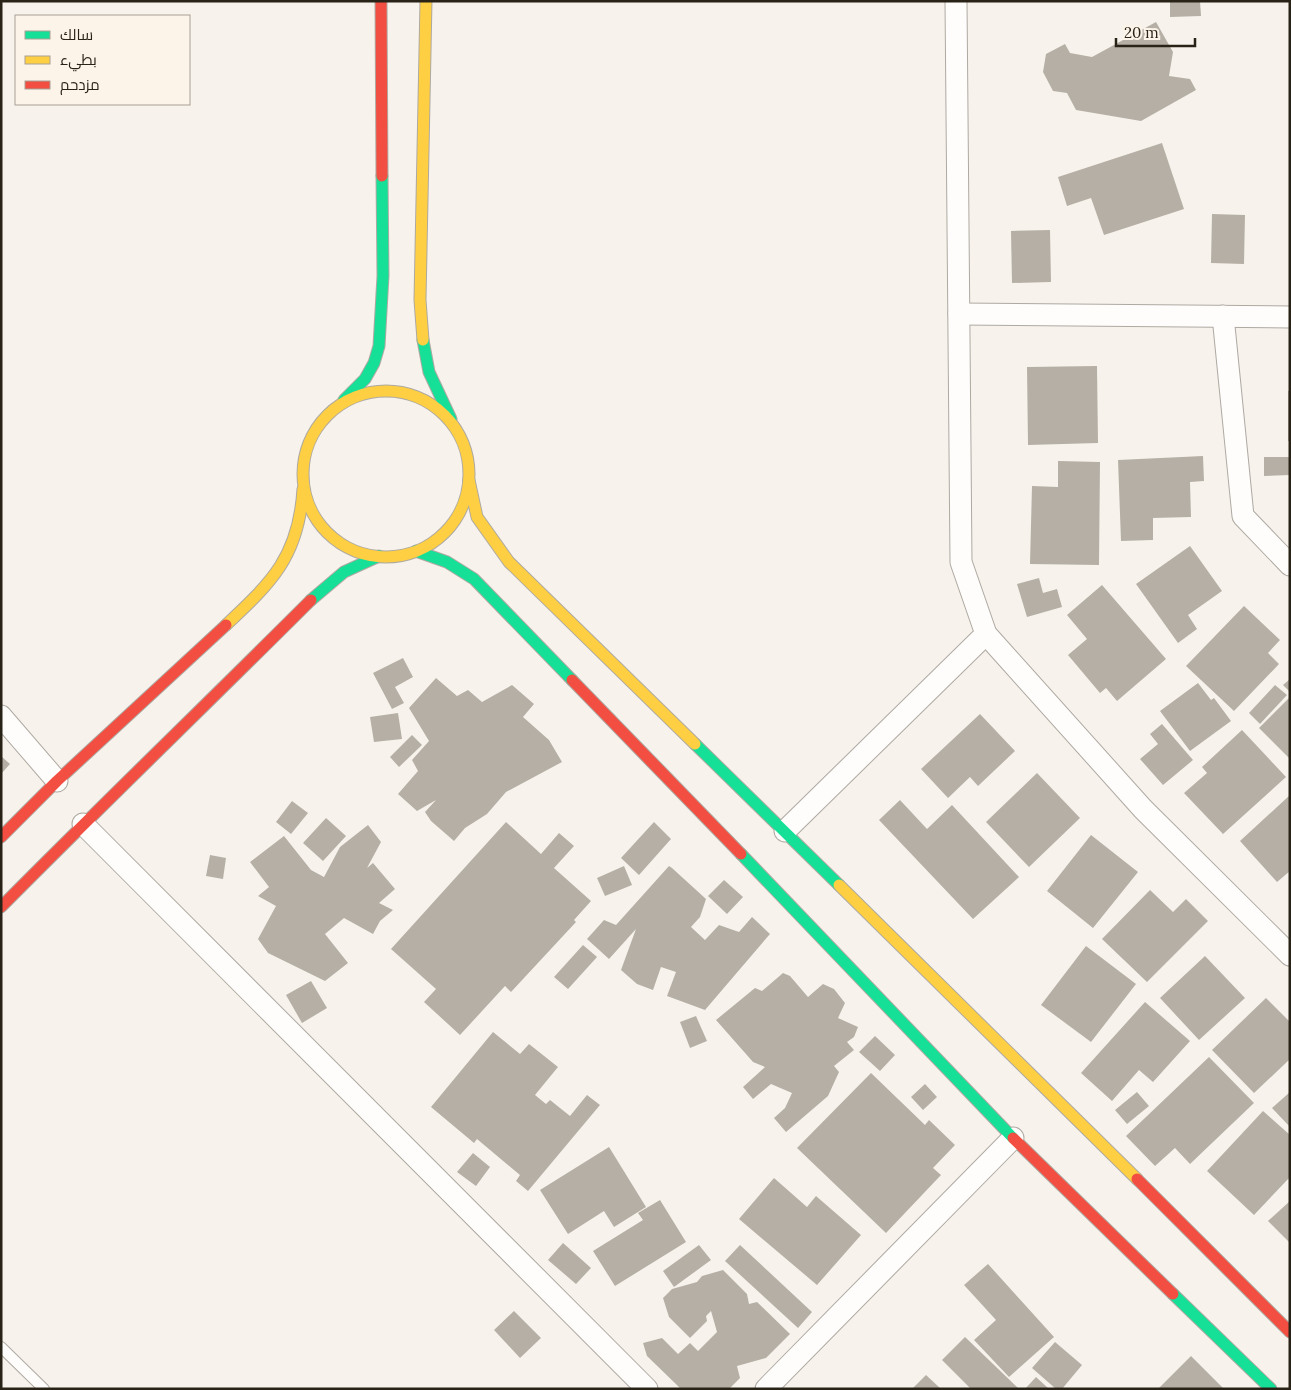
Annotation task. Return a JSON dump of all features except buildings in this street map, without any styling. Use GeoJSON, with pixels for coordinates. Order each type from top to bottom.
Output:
{"type":"FeatureCollection","features":[{"type":"Feature","properties":{"kind":"street"},"geometry":{"type":"LineString","coordinates":[[1,837],[57,781],[260,593],[278,572],[298,532],[302,510],[302,467],[306,448],[314,432],[325,417],[365,379],[374,363],[379,346],[383,276],[381,1]]}},
{"type":"Feature","properties":{"kind":"street"},"geometry":{"type":"LineString","coordinates":[[426,1],[420,290],[421,331],[429,372],[463,444],[478,517],[509,562],[1048,1090],[1286,1320]]}},
{"type":"Feature","properties":{"kind":"street"},"geometry":{"type":"LineString","coordinates":[[956,1],[961,562],[986,634],[1143,809],[1290,955]]}},
{"type":"Feature","properties":{"kind":"street"},"geometry":{"type":"LineString","coordinates":[[959,314],[1290,317]]}},
{"type":"Feature","properties":{"kind":"street"},"geometry":{"type":"LineString","coordinates":[[1223,316],[1243,516],[1290,565]]}},
{"type":"Feature","properties":{"kind":"street"},"geometry":{"type":"LineString","coordinates":[[339,405],[363,394],[388,391],[414,396],[437,408],[455,427]]}},
{"type":"Feature","properties":{"kind":"street"},"geometry":{"type":"LineString","coordinates":[[303,485],[309,507],[321,526],[337,541],[357,552],[379,556],[398,556],[416,551],[436,540],[452,523],[464,503],[469,480]]}},
{"type":"Feature","properties":{"kind":"street"},"geometry":{"type":"LineString","coordinates":[[416,551],[434,555],[456,566],[474,580],[836,952],[1013,1138],[1270,1389]]}},
{"type":"Feature","properties":{"kind":"street"},"geometry":{"type":"LineString","coordinates":[[1,907],[319,592],[344,572],[379,556]]}},
{"type":"Feature","properties":{"kind":"street"},"geometry":{"type":"LineString","coordinates":[[785,831],[986,634]]}},
{"type":"Feature","properties":{"kind":"street"},"geometry":{"type":"LineString","coordinates":[[1,716],[57,781]]}},
{"type":"Feature","properties":{"kind":"street"},"geometry":{"type":"LineString","coordinates":[[83,824],[647,1389]]}},
{"type":"Feature","properties":{"kind":"street"},"geometry":{"type":"LineString","coordinates":[[766,1389],[1013,1138]]}},
{"type":"Feature","properties":{"kind":"lane"},"geometry":{"type":"LineString","coordinates":[[1,1347],[44,1389]]}},
{"type":"Feature","properties":{"kind":"traffic: fast"},"geometry":{"type":"LineString","coordinates":[[344,400],[365,379],[374,363],[379,346],[383,276],[382,176]]}},
{"type":"Feature","properties":{"kind":"traffic: fast"},"geometry":{"type":"LineString","coordinates":[[423,340],[429,372],[451,419]]}},
{"type":"Feature","properties":{"kind":"traffic: fast"},"geometry":{"type":"LineString","coordinates":[[416,551],[447,562],[474,579],[572,680]]}},
{"type":"Feature","properties":{"kind":"traffic: fast"},"geometry":{"type":"LineString","coordinates":[[311,600],[344,572],[379,556]]}},
{"type":"Feature","properties":{"kind":"traffic: fast"},"geometry":{"type":"LineString","coordinates":[[695,744],[839,885]]}},
{"type":"Feature","properties":{"kind":"traffic: fast"},"geometry":{"type":"LineString","coordinates":[[741,854],[1013,1138]]}},
{"type":"Feature","properties":{"kind":"traffic: fast"},"geometry":{"type":"LineString","coordinates":[[1173,1294],[1271,1389]]}},
{"type":"Feature","properties":{"kind":"traffic: slow"},"geometry":{"type":"LineString","coordinates":[[423,340],[420,300],[426,1]]}},
{"type":"Feature","properties":{"kind":"traffic: slow"},"geometry":{"type":"LineString","coordinates":[[386,391],[410,395],[425,401],[450,422],[459,435],[465,450],[469,474],[465,498],[459,513],[438,538],[425,547],[410,553],[386,557],[362,553],[347,547],[322,526],[313,513],[307,498],[303,474],[307,450],[313,435],[334,410],[347,401],[362,395],[386,391]]}},
{"type":"Feature","properties":{"kind":"traffic: slow"},"geometry":{"type":"LineString","coordinates":[[469,480],[477,517],[509,562],[695,744]]}},
{"type":"Feature","properties":{"kind":"traffic: slow"},"geometry":{"type":"LineString","coordinates":[[226,625],[270,581],[280,566],[296,532],[303,489]]}},
{"type":"Feature","properties":{"kind":"traffic: slow"},"geometry":{"type":"LineString","coordinates":[[839,885],[1137,1179]]}},
{"type":"Feature","properties":{"kind":"traffic: jam"},"geometry":{"type":"LineString","coordinates":[[381,1],[382,176]]}},
{"type":"Feature","properties":{"kind":"traffic: jam"},"geometry":{"type":"LineString","coordinates":[[1,907],[311,600]]}},
{"type":"Feature","properties":{"kind":"traffic: jam"},"geometry":{"type":"LineString","coordinates":[[1,837],[57,781],[226,625]]}},
{"type":"Feature","properties":{"kind":"traffic: jam"},"geometry":{"type":"LineString","coordinates":[[572,680],[741,854]]}},
{"type":"Feature","properties":{"kind":"traffic: jam"},"geometry":{"type":"LineString","coordinates":[[1013,1138],[1173,1294]]}},
{"type":"Feature","properties":{"kind":"traffic: jam"},"geometry":{"type":"LineString","coordinates":[[1137,1179],[1290,1332]]}}]}
